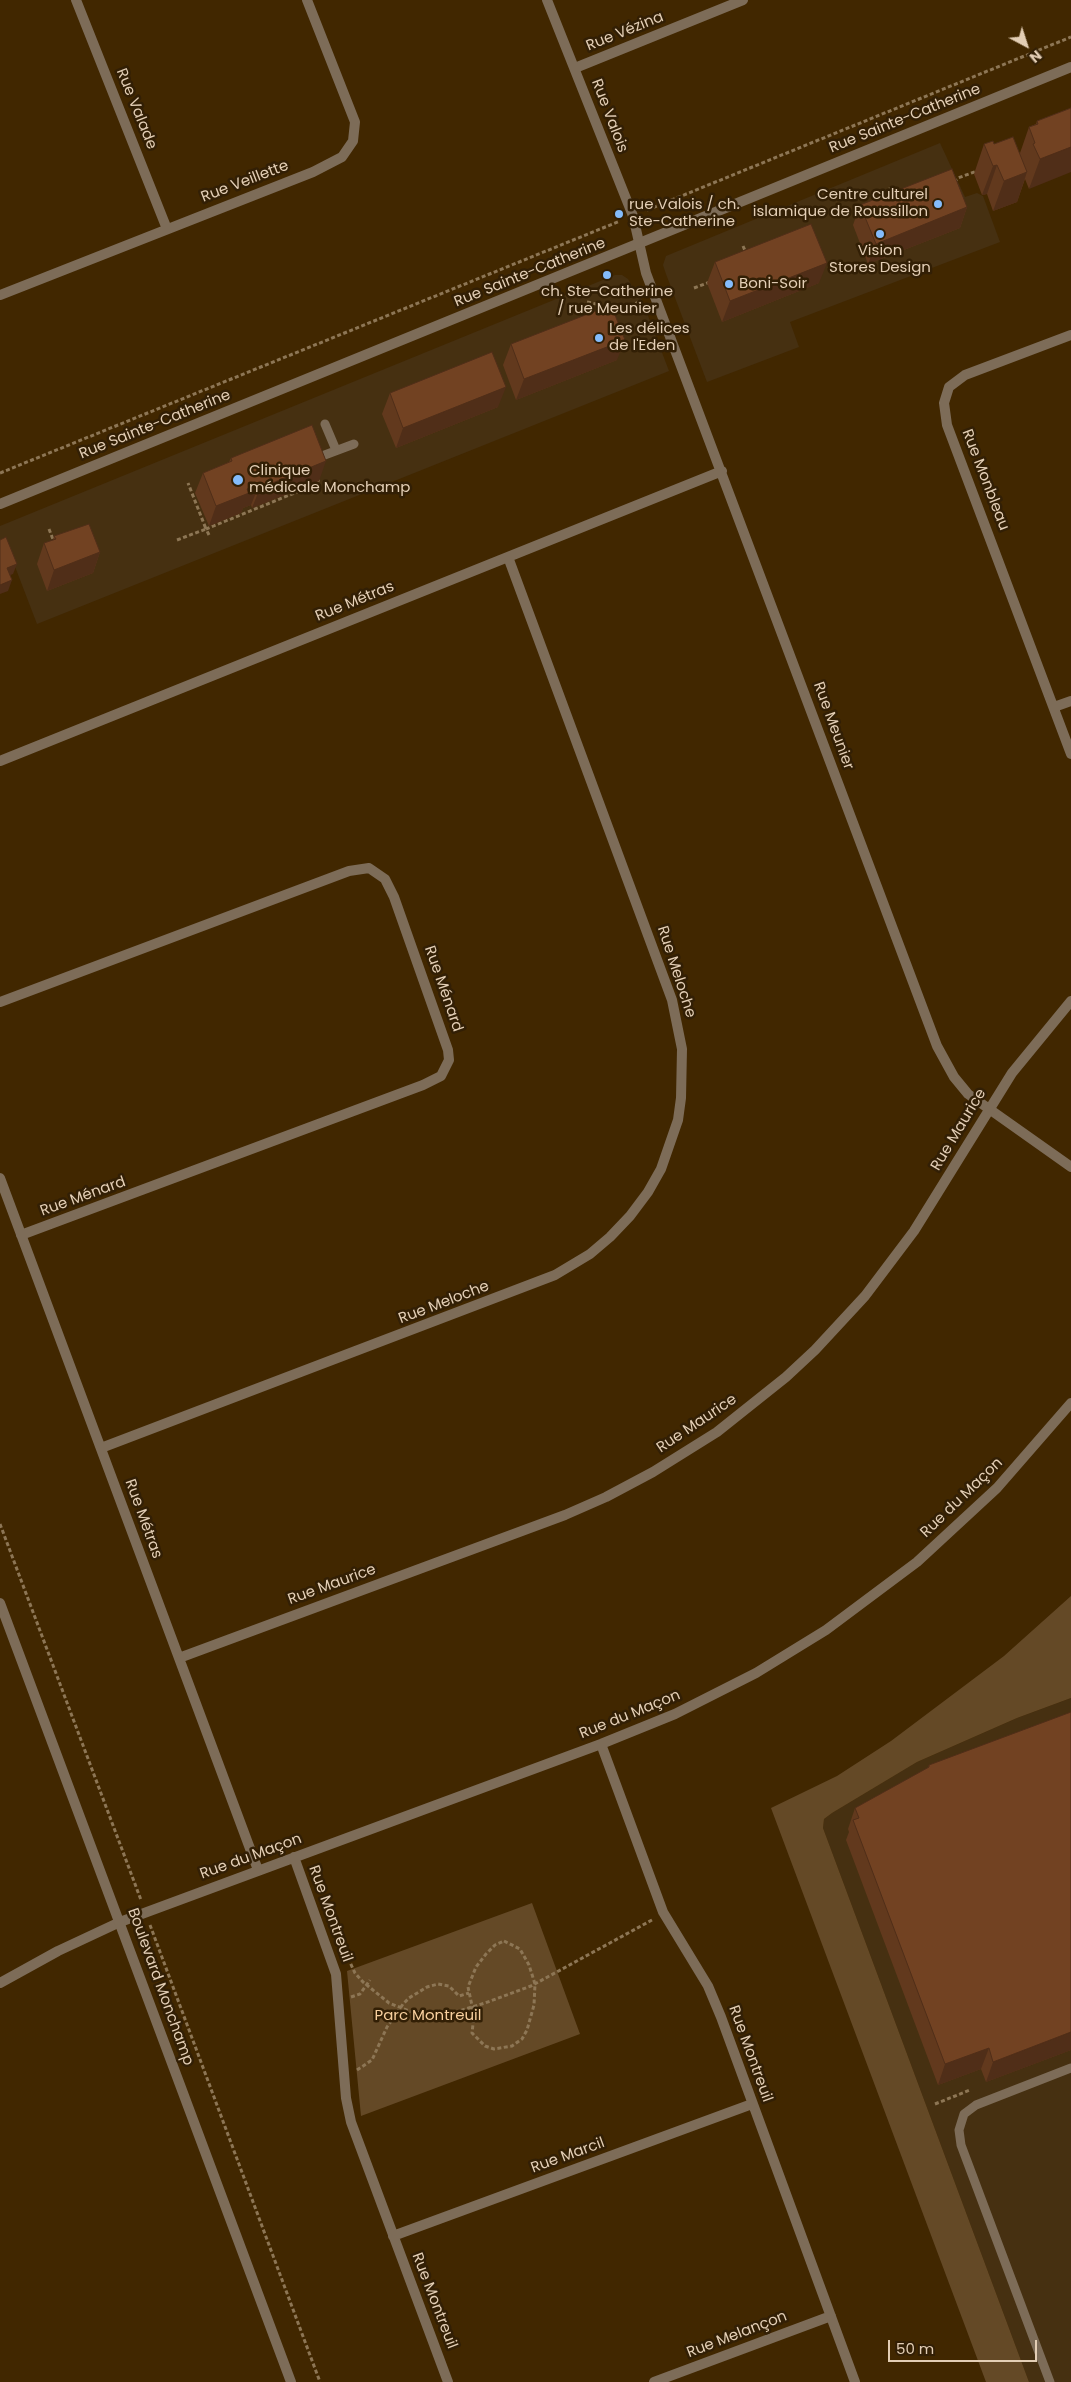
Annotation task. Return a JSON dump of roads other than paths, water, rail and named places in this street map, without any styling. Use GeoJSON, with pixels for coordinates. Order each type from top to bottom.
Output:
{"type":"FeatureCollection","features":[{"type":"Feature","properties":{"kind":"street","name":"Rue Valade"},"geometry":{"type":"LineString","coordinates":[[76,0],[167,229]]}},
{"type":"Feature","properties":{"kind":"street","name":"Rue Veillette"},"geometry":{"type":"LineString","coordinates":[[0,295],[336,162],[349,150],[353,141],[355,122],[307,0]]}},
{"type":"Feature","properties":{"kind":"street","name":"Rue Valois"},"geometry":{"type":"LineString","coordinates":[[547,0],[632,216],[639,244]]}},
{"type":"Feature","properties":{"kind":"street","name":"Rue Vézina"},"geometry":{"type":"LineString","coordinates":[[575,68],[743,0]]}},
{"type":"Feature","properties":{"kind":"street","name":"Rue Sainte-Catherine"},"geometry":{"type":"LineString","coordinates":[[0,504],[1071,68]]}},
{"type":"Feature","properties":{"kind":"street","name":"Rue Meunier"},"geometry":{"type":"LineString","coordinates":[[639,244],[646,273],[938,1046],[954,1077],[968,1094],[1071,1167]]}},
{"type":"Feature","properties":{"kind":"street","name":"Rue Monbleau"},"geometry":{"type":"LineString","coordinates":[[1071,335],[965,375],[949,387],[944,403],[948,425],[1071,754]]}},
{"type":"Feature","properties":{"kind":"street","name":"Rue Métras"},"geometry":{"type":"LineString","coordinates":[[0,760],[722,471]]}},
{"type":"Feature","properties":{"kind":"street","name":"Rue Meloche"},"geometry":{"type":"LineString","coordinates":[[101,1448],[555,1275],[590,1254],[610,1237],[630,1216],[648,1192],[661,1169],[676,1128],[682,1098],[682,1049],[672,1000],[508,557]]}},
{"type":"Feature","properties":{"kind":"street"},"geometry":{"type":"LineString","coordinates":[[1054,707],[1071,701]]}},
{"type":"Feature","properties":{"kind":"street","name":"Rue Ménard"},"geometry":{"type":"LineString","coordinates":[[0,1002],[349,871],[369,868],[384,879],[390,888],[448,1050],[449,1060],[441,1076],[423,1085],[21,1235]]}},
{"type":"Feature","properties":{"kind":"street","name":"Rue Maurice"},"geometry":{"type":"LineString","coordinates":[[179,1658],[573,1511],[653,1472],[717,1432],[786,1377],[816,1350],[865,1296],[914,1231],[1012,1074],[1071,1001]]}},
{"type":"Feature","properties":{"kind":"street","name":"Rue Métras"},"geometry":{"type":"LineString","coordinates":[[0,1178],[258,1870]]}},
{"type":"Feature","properties":{"kind":"street","name":"Rue du Maçon"},"geometry":{"type":"LineString","coordinates":[[0,1983],[58,1951],[120,1922],[600,1744],[675,1714],[721,1692],[791,1652],[858,1607],[916,1562],[974,1511],[1019,1464],[1071,1402]]}},
{"type":"Feature","properties":{"kind":"street","name":"Boulevard Monchamp"},"geometry":{"type":"LineString","coordinates":[[0,1603],[291,2382]]}},
{"type":"Feature","properties":{"kind":"street","name":"Rue Montreuil"},"geometry":{"type":"LineString","coordinates":[[600,1744],[663,1912],[708,1986],[855,2382]]}},
{"type":"Feature","properties":{"kind":"street","name":"Rue Montreuil"},"geometry":{"type":"LineString","coordinates":[[294,1857],[336,1974],[347,2110],[448,2382]]}},
{"type":"Feature","properties":{"kind":"street","name":"Rue Marcil"},"geometry":{"type":"LineString","coordinates":[[393,2236],[752,2104]]}},
{"type":"Feature","properties":{"kind":"street","name":"Rue Melançon"},"geometry":{"type":"LineString","coordinates":[[654,2382],[831,2316]]}},
{"type":"Feature","properties":{"kind":"lane"},"geometry":{"type":"LineString","coordinates":[[325,424],[336,450]]}},
{"type":"Feature","properties":{"kind":"lane"},"geometry":{"type":"LineString","coordinates":[[322,456],[354,444]]}},
{"type":"Feature","properties":{"kind":"lane"},"geometry":{"type":"LineString","coordinates":[[1050,2382],[961,2145],[959,2130],[964,2114],[976,2105],[1071,2068]]}},
{"type":"Feature","properties":{"kind":"place","name":"Centre culturel islamique de Roussillon"},"geometry":{"type":"Point","coordinates":[938,204]}},
{"type":"Feature","properties":{"kind":"place","name":"rue Valois / ch. Ste-Catherine"},"geometry":{"type":"Point","coordinates":[619,214]}},
{"type":"Feature","properties":{"kind":"place","name":"Vision Stores Design"},"geometry":{"type":"Point","coordinates":[880,234]}},
{"type":"Feature","properties":{"kind":"place","name":"ch. Ste-Catherine / rue Meunier"},"geometry":{"type":"Point","coordinates":[607,275]}},
{"type":"Feature","properties":{"kind":"place","name":"Boni-Soir"},"geometry":{"type":"Point","coordinates":[729,284]}},
{"type":"Feature","properties":{"kind":"place","name":"Les délices de l'Eden"},"geometry":{"type":"Point","coordinates":[599,338]}},
{"type":"Feature","properties":{"kind":"place","name":"Clinique médicale Monchamp"},"geometry":{"type":"Point","coordinates":[238,480]}},
{"type":"Feature","properties":{"kind":"park label","name":"Parc Montreuil"},"geometry":{"type":"Point","coordinates":[428,2016]}}]}
